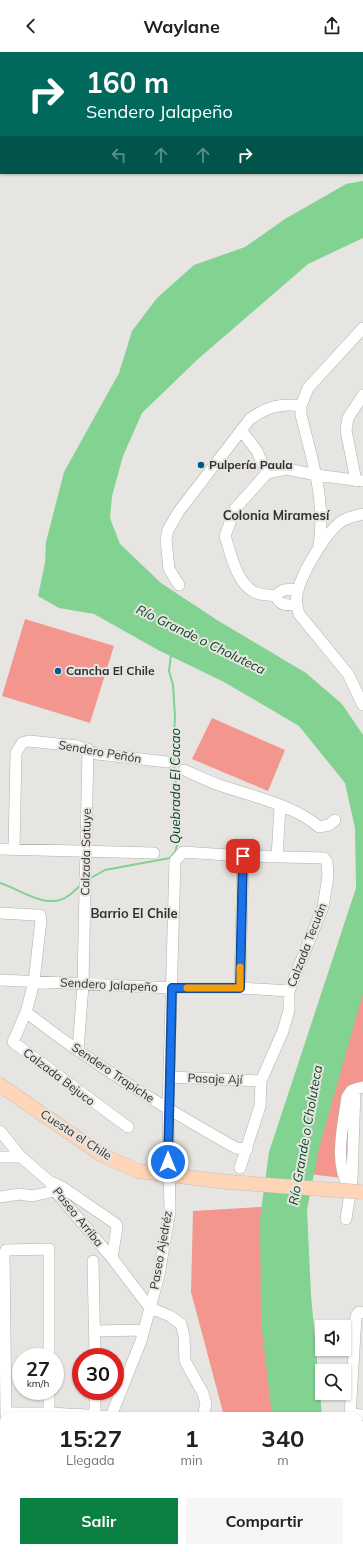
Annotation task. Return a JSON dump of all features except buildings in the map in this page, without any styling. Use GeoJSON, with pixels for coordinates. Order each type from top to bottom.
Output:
{"type":"FeatureCollection","features":[{"type":"Feature","properties":{"kind":"main road","name":"Cuesta el Chile"},"geometry":{"type":"LineString","coordinates":[[0,1085],[102,1155],[138,1171],[228,1182],[358,1191]]}},
{"type":"Feature","properties":{"kind":"street"},"geometry":{"type":"LineString","coordinates":[[319,546],[321,507],[319,483],[301,415],[301,406],[308,388],[363,328]]}},
{"type":"Feature","properties":{"kind":"street"},"geometry":{"type":"LineString","coordinates":[[276,596],[255,592],[245,585],[239,575],[225,536],[235,509],[267,473],[287,469],[316,475],[360,481],[346,430],[348,418],[363,395]]}},
{"type":"Feature","properties":{"kind":"street"},"geometry":{"type":"LineString","coordinates":[[179,585],[169,569],[166,539],[168,530],[179,511],[250,419],[262,411],[283,404],[301,406]]}},
{"type":"Feature","properties":{"kind":"street"},"geometry":{"type":"LineString","coordinates":[[241,430],[256,451],[267,473]]}},
{"type":"Feature","properties":{"kind":"street"},"geometry":{"type":"LineString","coordinates":[[363,514],[344,520],[332,529],[319,546],[298,590],[296,605],[299,614],[348,674],[363,705]]}},
{"type":"Feature","properties":{"kind":"street"},"geometry":{"type":"LineString","coordinates":[[276,596],[281,590],[287,588],[298,590]]}},
{"type":"Feature","properties":{"kind":"street"},"geometry":{"type":"LineString","coordinates":[[276,596],[278,602],[285,606],[296,605]]}},
{"type":"Feature","properties":{"kind":"street","name":"Sendero Peñón"},"geometry":{"type":"LineString","coordinates":[[14,849],[16,753],[22,743],[29,741],[78,746],[97,754],[167,762]]}},
{"type":"Feature","properties":{"kind":"street","name":"Calzada Satuye"},"geometry":{"type":"LineString","coordinates":[[78,1050],[83,985],[88,749]]}},
{"type":"Feature","properties":{"kind":"street"},"geometry":{"type":"LineString","coordinates":[[184,770],[216,785],[306,817],[319,827],[329,825],[335,820]]}},
{"type":"Feature","properties":{"kind":"street"},"geometry":{"type":"LineString","coordinates":[[240,988],[243,856],[277,857],[280,807]]}},
{"type":"Feature","properties":{"kind":"street"},"geometry":{"type":"LineString","coordinates":[[0,849],[154,852]]}},
{"type":"Feature","properties":{"kind":"street","name":"Paseo Ajedréz"},"geometry":{"type":"LineString","coordinates":[[113,1412],[144,1330],[159,1274],[170,1211],[168,1175],[168,1110],[175,861],[183,852],[243,856]]}},
{"type":"Feature","properties":{"kind":"street","name":"Calzada Tecuán"},"geometry":{"type":"LineString","coordinates":[[240,1168],[260,1106],[261,1081],[284,1031],[289,1010],[289,991],[323,907],[328,876],[327,862],[324,858],[277,857]]}},
{"type":"Feature","properties":{"kind":"street","name":"Calzada Bejuco"},"geometry":{"type":"LineString","coordinates":[[0,914],[40,915],[41,920],[34,982],[26,1012],[13,1042],[128,1127]]}},
{"type":"Feature","properties":{"kind":"street","name":"Sendero Jalapeño"},"geometry":{"type":"LineString","coordinates":[[0,980],[83,985],[172,988],[240,988],[289,991]]}},
{"type":"Feature","properties":{"kind":"street","name":"Sendero Trapiche"},"geometry":{"type":"LineString","coordinates":[[26,1012],[78,1050],[168,1110],[236,1148],[247,1150]]}},
{"type":"Feature","properties":{"kind":"street","name":"Pasaje Ají"},"geometry":{"type":"LineString","coordinates":[[170,1077],[261,1081]]}},
{"type":"Feature","properties":{"kind":"street"},"geometry":{"type":"LineString","coordinates":[[346,1219],[358,1191],[359,1088]]}},
{"type":"Feature","properties":{"kind":"street","name":"Paseo Arriba"},"geometry":{"type":"LineString","coordinates":[[0,1131],[21,1157],[49,1181],[55,1191],[112,1258],[150,1308]]}},
{"type":"Feature","properties":{"kind":"street"},"geometry":{"type":"LineString","coordinates":[[0,1157],[21,1157]]}},
{"type":"Feature","properties":{"kind":"street"},"geometry":{"type":"LineString","coordinates":[[49,1181],[62,1187],[116,1224],[117,1227],[112,1258]]}},
{"type":"Feature","properties":{"kind":"street"},"geometry":{"type":"LineString","coordinates":[[0,1197],[20,1194],[32,1196],[55,1191]]}},
{"type":"Feature","properties":{"kind":"street"},"geometry":{"type":"LineString","coordinates":[[4,1412],[4,1254],[6,1250],[48,1248],[49,1250],[49,1348]]}},
{"type":"Feature","properties":{"kind":"street"},"geometry":{"type":"LineString","coordinates":[[93,1261],[95,1348]]}},
{"type":"Feature","properties":{"kind":"street"},"geometry":{"type":"LineString","coordinates":[[150,1308],[170,1316],[181,1324],[184,1336],[185,1361],[203,1393],[206,1404],[204,1412]]}},
{"type":"Feature","properties":{"kind":"street"},"geometry":{"type":"LineString","coordinates":[[350,1412],[356,1316],[361,1312]]}},
{"type":"Feature","properties":{"kind":"street"},"geometry":{"type":"LineString","coordinates":[[94,1331],[144,1330]]}},
{"type":"Feature","properties":{"kind":"street"},"geometry":{"type":"LineString","coordinates":[[49,1400],[49,1412]]}},
{"type":"Feature","properties":{"kind":"street"},"geometry":{"type":"LineString","coordinates":[[97,1400],[99,1412]]}},
{"type":"Feature","properties":{"kind":"shaded area","name":"Cancha El Chile"},"geometry":{"type":"Polygon","coordinates":[[[25,619],[114,646],[90,723],[2,696],[25,619]]]}},
{"type":"Feature","properties":{"kind":"shaded area"},"geometry":{"type":"Polygon","coordinates":[[[212,718],[285,750],[268,791],[192,759],[212,718]]]}},
{"type":"Feature","properties":{"kind":"shaded area"},"geometry":{"type":"Polygon","coordinates":[[[363,970],[363,1087],[358,1094],[355,1117],[347,1129],[349,1179],[301,1173],[363,970]]]}},
{"type":"Feature","properties":{"kind":"shaded area"},"geometry":{"type":"Polygon","coordinates":[[[276,1206],[296,1412],[223,1412],[191,1292],[193,1211],[276,1206]]]}},
{"type":"Feature","properties":{"kind":"water","name":"Río Grande o Choluteca"},"geometry":{"type":"Polygon","coordinates":[[[363,181],[363,238],[308,264],[198,359],[142,413],[123,456],[112,496],[110,518],[120,544],[161,583],[217,620],[306,673],[342,704],[363,735],[363,993],[319,1148],[307,1210],[315,1356],[317,1356],[317,1364],[315,1364],[315,1400],[321,1400],[322,1412],[272,1412],[261,1321],[260,1218],[269,1152],[356,888],[355,828],[345,783],[299,726],[224,682],[158,650],[94,614],[59,608],[38,596],[45,563],[46,542],[64,472],[119,373],[132,331],[157,298],[194,265],[245,247],[285,219],[346,184],[363,181]]]}},
{"type":"Feature","properties":{"kind":"waterway","name":"Quebrada El Cacao"},"geometry":{"type":"LineString","coordinates":[[89,879],[105,870],[170,858],[175,852],[177,846],[177,797],[173,752],[175,717],[173,685],[169,671],[171,655]]}},
{"type":"Feature","properties":{"kind":"waterway","name":"Quebrada El Cacao"},"geometry":{"type":"LineString","coordinates":[[0,883],[34,897],[51,901],[60,900],[68,896],[82,884]]}},
{"type":"Feature","properties":{"kind":"slow traffic"},"geometry":{"type":"LineString","coordinates":[[187,988],[240,988],[240,967]]}},
{"type":"Feature","properties":{"kind":"place","name":"Pulpería Paula"},"geometry":{"type":"Point","coordinates":[201,465]}},
{"type":"Feature","properties":{"kind":"place","name":"Cancha El Chile"},"geometry":{"type":"Point","coordinates":[58,671]}},
{"type":"Feature","properties":{"kind":"district","name":"Colonia Miramesí"},"geometry":{"type":"Point","coordinates":[276,515]}},
{"type":"Feature","properties":{"kind":"district","name":"Barrio El Chile"},"geometry":{"type":"Point","coordinates":[134,913]}},
{"type":"Feature","properties":{"kind":"route"},"geometry":{"type":"LineString","coordinates":[[168,1162],[172,988],[240,988],[240,920],[243,856]]}}]}
